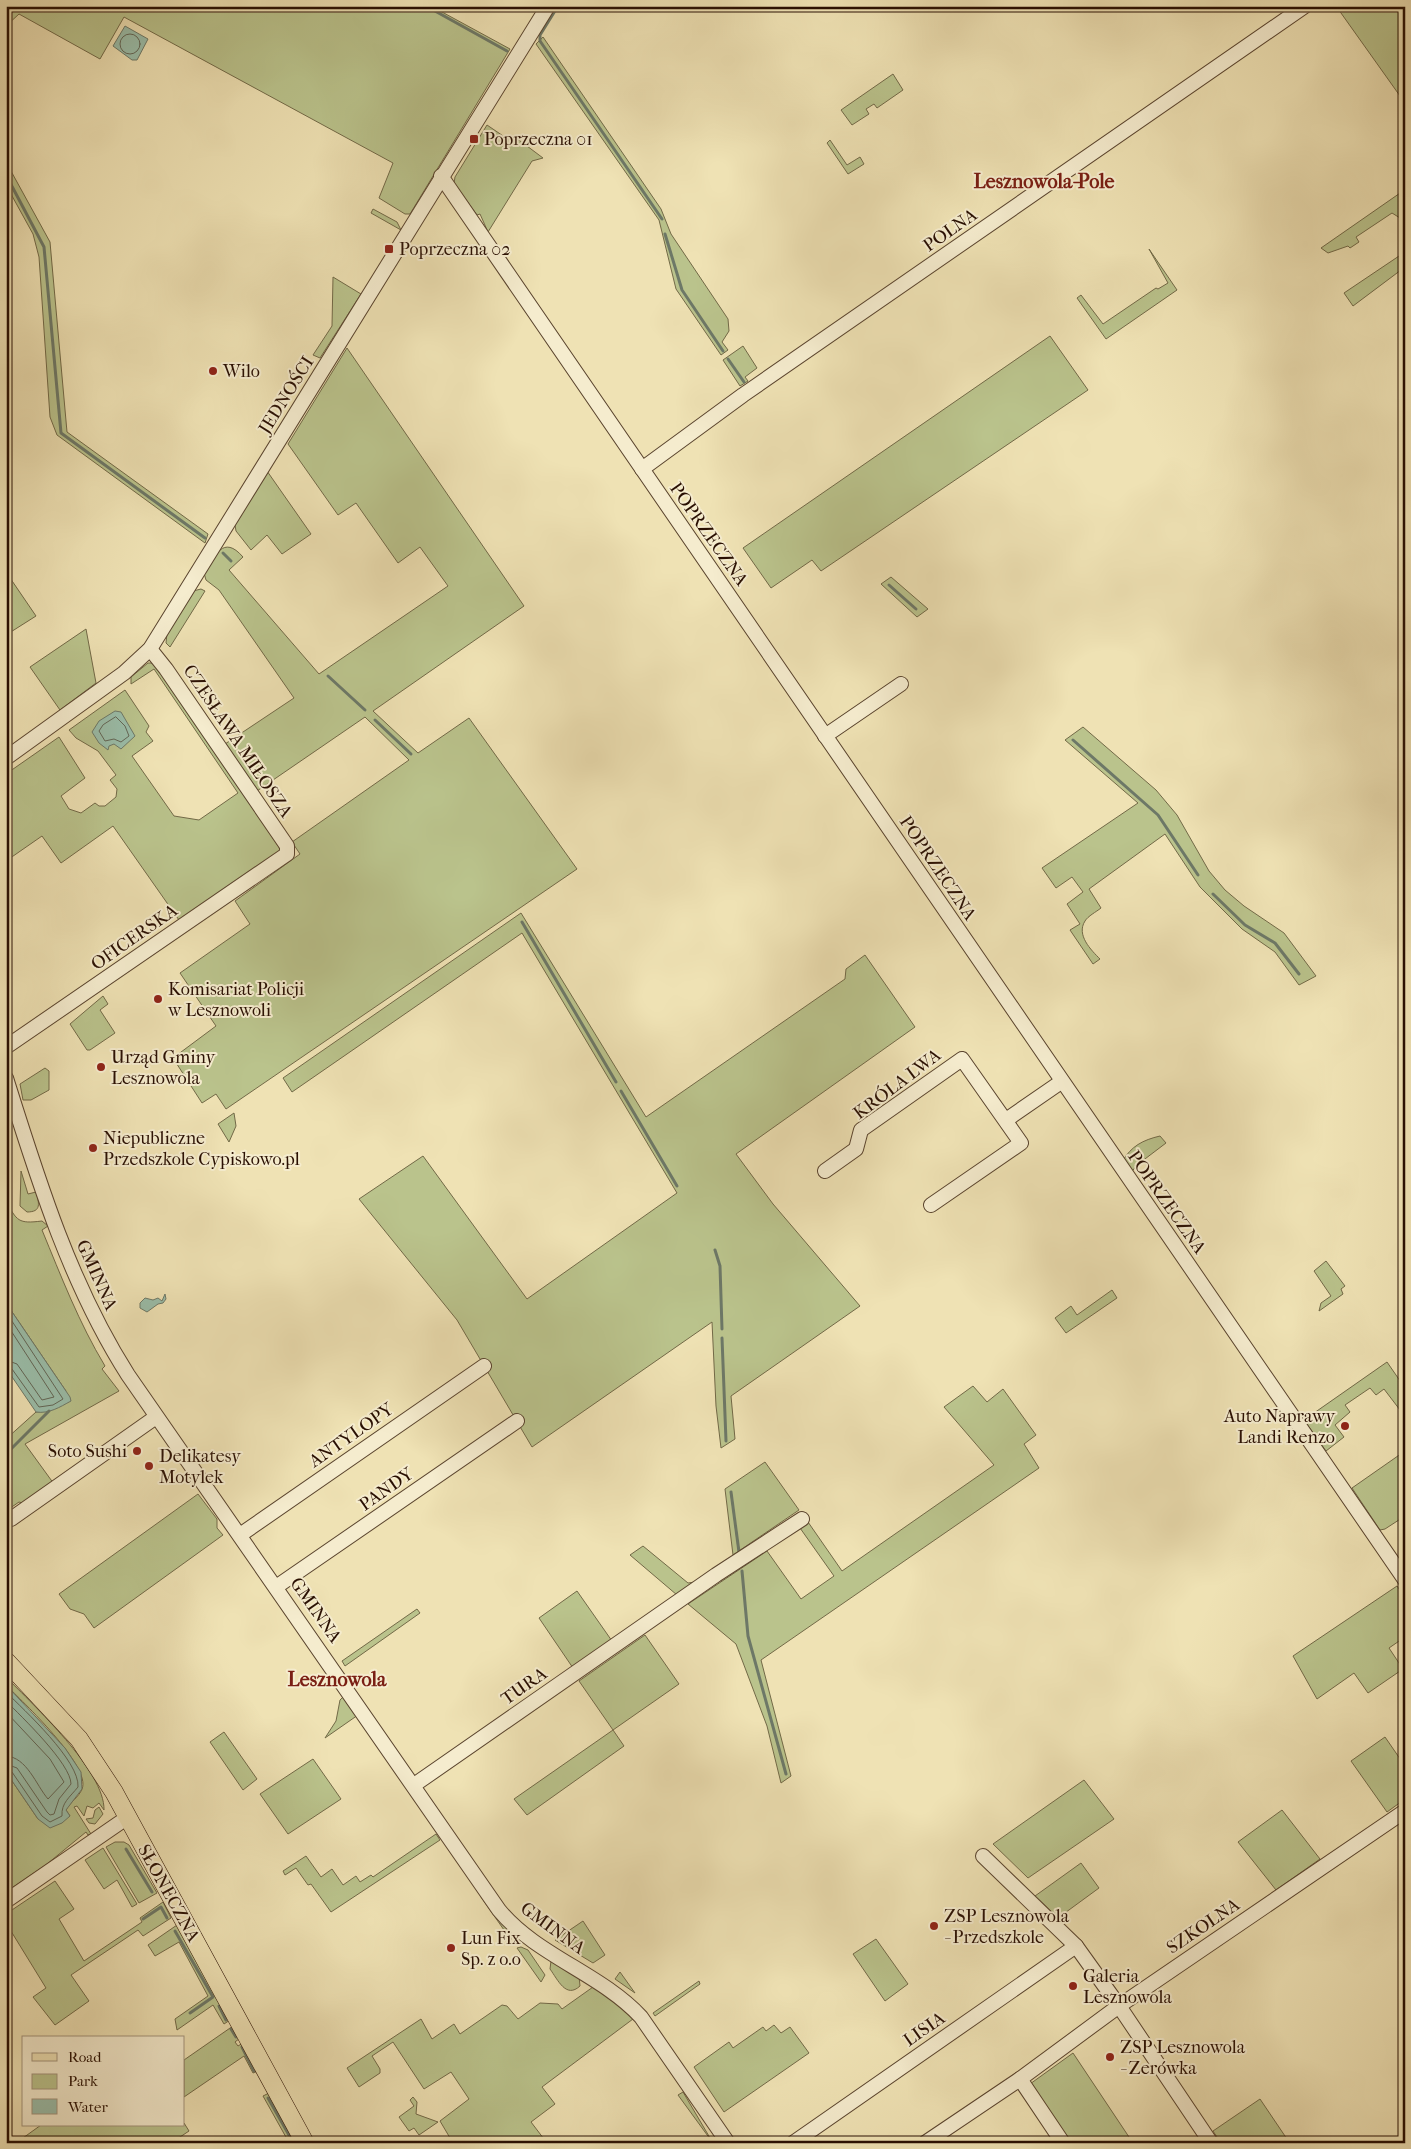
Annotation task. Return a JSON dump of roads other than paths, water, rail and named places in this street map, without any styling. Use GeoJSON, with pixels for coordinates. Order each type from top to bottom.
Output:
{"type":"FeatureCollection","features":[{"type":"Feature","properties":{"kind":"main road","name":"SŁONECZNA"},"geometry":{"type":"LineString","coordinates":[[6,1661],[79,1739],[128,1817],[305,2143]]}},
{"type":"Feature","properties":{"kind":"street","name":"JEDNOŚCI"},"geometry":{"type":"LineString","coordinates":[[6,758],[124,673],[150,649],[184,598],[441,176],[548,6]]}},
{"type":"Feature","properties":{"kind":"street","name":"POLNA"},"geometry":{"type":"LineString","coordinates":[[642,469],[743,395],[1305,6]]}},
{"type":"Feature","properties":{"kind":"street","name":"POPRZECZNA"},"geometry":{"type":"LineString","coordinates":[[441,176],[1061,1082],[1405,1580]]}},
{"type":"Feature","properties":{"kind":"street","name":"CZESŁAWA MIŁOSZA"},"geometry":{"type":"LineString","coordinates":[[150,649],[166,669],[287,846],[287,854],[284,857]]}},
{"type":"Feature","properties":{"kind":"street"},"geometry":{"type":"LineString","coordinates":[[825,736],[901,684]]}},
{"type":"Feature","properties":{"kind":"street","name":"OFICERSKA"},"geometry":{"type":"LineString","coordinates":[[6,1047],[284,857]]}},
{"type":"Feature","properties":{"kind":"street","name":"KRÓLA LWA"},"geometry":{"type":"LineString","coordinates":[[825,1171],[856,1149],[861,1130],[962,1059],[1021,1143],[931,1205]]}},
{"type":"Feature","properties":{"kind":"street","name":"GMINNA"},"geometry":{"type":"LineString","coordinates":[[6,1078],[43,1196],[88,1302],[105,1340],[156,1417],[505,1917],[531,1939],[626,2001],[641,2017],[728,2143]]}},
{"type":"Feature","properties":{"kind":"street"},"geometry":{"type":"LineString","coordinates":[[1006,1120],[1061,1082]]}},
{"type":"Feature","properties":{"kind":"street","name":"ANTYLOPY"},"geometry":{"type":"LineString","coordinates":[[240,1535],[484,1366]]}},
{"type":"Feature","properties":{"kind":"street"},"geometry":{"type":"LineString","coordinates":[[11,1519],[156,1417]]}},
{"type":"Feature","properties":{"kind":"street","name":"PANDY"},"geometry":{"type":"LineString","coordinates":[[276,1587],[516,1421]]}},
{"type":"Feature","properties":{"kind":"street","name":"TURA"},"geometry":{"type":"LineString","coordinates":[[414,1785],[802,1518]]}},
{"type":"Feature","properties":{"kind":"street","name":"SZKOLNA"},"geometry":{"type":"LineString","coordinates":[[925,2143],[1020,2079],[1119,2006],[1405,1811]]}},
{"type":"Feature","properties":{"kind":"street"},"geometry":{"type":"LineString","coordinates":[[6,1902],[128,1817]]}},
{"type":"Feature","properties":{"kind":"street"},"geometry":{"type":"LineString","coordinates":[[983,1856],[1076,1946],[1119,2006],[1210,2143]]}},
{"type":"Feature","properties":{"kind":"street","name":"LISIA"},"geometry":{"type":"LineString","coordinates":[[794,2143],[1076,1946]]}},
{"type":"Feature","properties":{"kind":"street"},"geometry":{"type":"LineString","coordinates":[[1020,2079],[1063,2143]]}},
{"type":"Feature","properties":{"kind":"water"},"geometry":{"type":"Polygon","coordinates":[[[125,26],[148,39],[137,60],[132,60],[113,46],[125,26]]]}},
{"type":"Feature","properties":{"kind":"water"},"geometry":{"type":"Polygon","coordinates":[[[115,711],[121,712],[135,736],[121,749],[114,744],[109,746],[108,750],[99,743],[92,732],[99,721],[115,711]]]}},
{"type":"Feature","properties":{"kind":"water"},"geometry":{"type":"Polygon","coordinates":[[[165,1294],[166,1299],[163,1303],[158,1304],[147,1312],[140,1308],[140,1303],[145,1298],[153,1300],[158,1298],[162,1301],[165,1294]]]}},
{"type":"Feature","properties":{"kind":"water"},"geometry":{"type":"Polygon","coordinates":[[[6,1303],[70,1397],[71,1401],[59,1408],[36,1412],[6,1368],[6,1303]]]}},
{"type":"Feature","properties":{"kind":"water"},"geometry":{"type":"Polygon","coordinates":[[[6,1685],[65,1748],[81,1772],[82,1789],[66,1810],[70,1816],[62,1823],[50,1828],[38,1819],[6,1772],[6,1685]]]}},
{"type":"Feature","properties":{"kind":"waterway"},"geometry":{"type":"LineString","coordinates":[[6,17],[18,6]]}},
{"type":"Feature","properties":{"kind":"waterway"},"geometry":{"type":"LineString","coordinates":[[426,6],[507,51]]}},
{"type":"Feature","properties":{"kind":"waterway"},"geometry":{"type":"LineString","coordinates":[[558,6],[540,35],[540,41],[662,219]]}},
{"type":"Feature","properties":{"kind":"waterway"},"geometry":{"type":"LineString","coordinates":[[6,175],[44,247],[61,433],[205,538]]}},
{"type":"Feature","properties":{"kind":"waterway"},"geometry":{"type":"LineString","coordinates":[[665,234],[682,290],[723,351]]}},
{"type":"Feature","properties":{"kind":"waterway"},"geometry":{"type":"LineString","coordinates":[[728,359],[744,382]]}},
{"type":"Feature","properties":{"kind":"waterway"},"geometry":{"type":"LineString","coordinates":[[223,553],[231,561]]}},
{"type":"Feature","properties":{"kind":"waterway"},"geometry":{"type":"LineString","coordinates":[[889,585],[916,609]]}},
{"type":"Feature","properties":{"kind":"waterway"},"geometry":{"type":"LineString","coordinates":[[328,676],[365,710]]}},
{"type":"Feature","properties":{"kind":"waterway"},"geometry":{"type":"LineString","coordinates":[[375,720],[411,754]]}},
{"type":"Feature","properties":{"kind":"waterway"},"geometry":{"type":"LineString","coordinates":[[1073,740],[1158,815],[1198,875]]}},
{"type":"Feature","properties":{"kind":"waterway"},"geometry":{"type":"LineString","coordinates":[[1213,894],[1245,925],[1275,943],[1299,974]]}},
{"type":"Feature","properties":{"kind":"waterway"},"geometry":{"type":"LineString","coordinates":[[522,922],[616,1082]]}},
{"type":"Feature","properties":{"kind":"waterway"},"geometry":{"type":"LineString","coordinates":[[621,1091],[677,1186]]}},
{"type":"Feature","properties":{"kind":"waterway"},"geometry":{"type":"LineString","coordinates":[[715,1250],[720,1266],[722,1329]]}},
{"type":"Feature","properties":{"kind":"waterway"},"geometry":{"type":"LineString","coordinates":[[722,1338],[726,1441]]}},
{"type":"Feature","properties":{"kind":"waterway"},"geometry":{"type":"LineString","coordinates":[[6,1454],[49,1411]]}},
{"type":"Feature","properties":{"kind":"waterway"},"geometry":{"type":"LineString","coordinates":[[731,1492],[739,1552]]}},
{"type":"Feature","properties":{"kind":"waterway"},"geometry":{"type":"LineString","coordinates":[[742,1571],[748,1636],[786,1774]]}},
{"type":"Feature","properties":{"kind":"waterway"},"geometry":{"type":"LineString","coordinates":[[126,1849],[152,1892]]}},
{"type":"Feature","properties":{"kind":"waterway"},"geometry":{"type":"LineString","coordinates":[[143,1919],[161,1907],[167,1918]]}},
{"type":"Feature","properties":{"kind":"waterway"},"geometry":{"type":"LineString","coordinates":[[175,1931],[213,1997],[190,2013]]}},
{"type":"Feature","properties":{"kind":"waterway"},"geometry":{"type":"LineString","coordinates":[[219,2006],[226,2020]]}},
{"type":"Feature","properties":{"kind":"waterway"},"geometry":{"type":"LineString","coordinates":[[231,2029],[236,2037]]}},
{"type":"Feature","properties":{"kind":"waterway"},"geometry":{"type":"LineString","coordinates":[[242,2047],[254,2071]]}},
{"type":"Feature","properties":{"kind":"waterway"},"geometry":{"type":"LineString","coordinates":[[268,2098],[289,2135]]}},
{"type":"Feature","properties":{"kind":"place","name":"Poprzeczna 01"},"geometry":{"type":"Point","coordinates":[474,139]}},
{"type":"Feature","properties":{"kind":"place","name":"Poprzeczna 02"},"geometry":{"type":"Point","coordinates":[389,249]}},
{"type":"Feature","properties":{"kind":"place","name":"Wilo"},"geometry":{"type":"Point","coordinates":[213,371]}},
{"type":"Feature","properties":{"kind":"place","name":"Komisariat Policji w Lesznowoli"},"geometry":{"type":"Point","coordinates":[158,999]}},
{"type":"Feature","properties":{"kind":"place","name":"Urząd Gminy Lesznowola"},"geometry":{"type":"Point","coordinates":[101,1067]}},
{"type":"Feature","properties":{"kind":"place","name":"Niepubliczne Przedszkole Cypiskowo.pl"},"geometry":{"type":"Point","coordinates":[93,1148]}},
{"type":"Feature","properties":{"kind":"place","name":"Auto Naprawy Landi Renzo"},"geometry":{"type":"Point","coordinates":[1345,1426]}},
{"type":"Feature","properties":{"kind":"place","name":"Soto Sushi"},"geometry":{"type":"Point","coordinates":[137,1451]}},
{"type":"Feature","properties":{"kind":"place","name":"Delikatesy Motylek"},"geometry":{"type":"Point","coordinates":[149,1466]}},
{"type":"Feature","properties":{"kind":"place","name":"ZSP Lesznowola - Przedszkole"},"geometry":{"type":"Point","coordinates":[934,1926]}},
{"type":"Feature","properties":{"kind":"place","name":"Lun Fix Sp. z o.o"},"geometry":{"type":"Point","coordinates":[451,1948]}},
{"type":"Feature","properties":{"kind":"place","name":"Galeria Lesznowola"},"geometry":{"type":"Point","coordinates":[1073,1986]}},
{"type":"Feature","properties":{"kind":"place","name":"ZSP Lesznowola - Zerówka"},"geometry":{"type":"Point","coordinates":[1110,2057]}},
{"type":"Feature","properties":{"kind":"district","name":"Lesznowola-Pole"},"geometry":{"type":"Point","coordinates":[1044,181]}},
{"type":"Feature","properties":{"kind":"district","name":"Lesznowola"},"geometry":{"type":"Point","coordinates":[337,1679]}}]}
